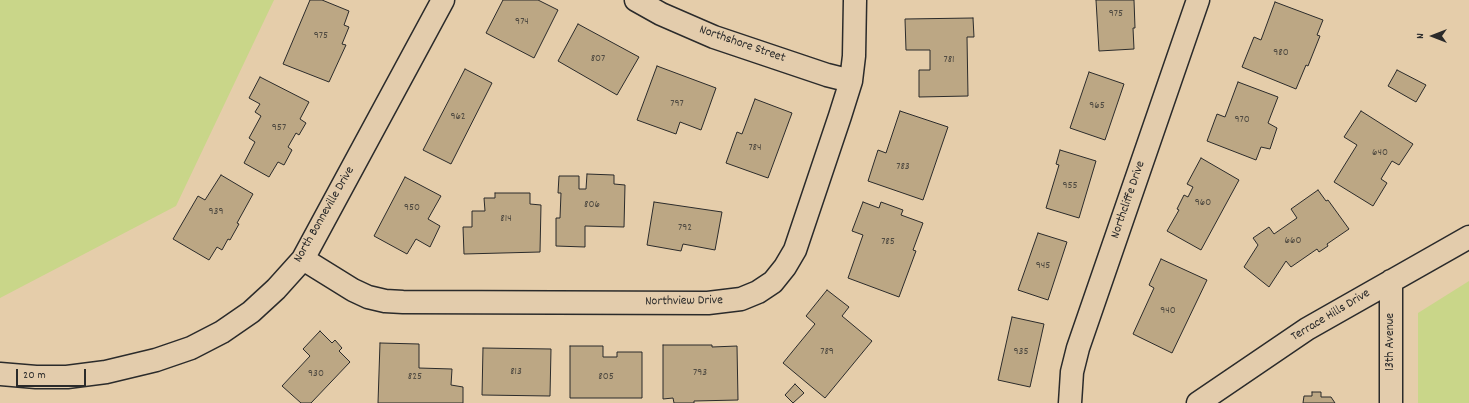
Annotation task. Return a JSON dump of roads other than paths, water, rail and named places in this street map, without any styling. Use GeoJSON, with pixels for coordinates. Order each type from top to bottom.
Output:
{"type":"FeatureCollection","features":[{"type":"Feature","properties":{"kind":"street","name":"North Bonneville Drive"},"geometry":{"type":"LineString","coordinates":[[0,374],[36,377],[67,377],[98,373],[156,360],[191,348],[222,332],[251,312],[276,289],[303,259],[443,0]]}},
{"type":"Feature","properties":{"kind":"street","name":"Northshore Street"},"geometry":{"type":"LineString","coordinates":[[636,0],[668,17],[714,37],[827,75],[851,81]]}},
{"type":"Feature","properties":{"kind":"street","name":"Northview Drive"},"geometry":{"type":"LineString","coordinates":[[303,259],[353,290],[368,297],[385,301],[708,303],[742,299],[758,292],[773,282],[785,267],[795,250],[851,81],[854,56],[855,0]]}},
{"type":"Feature","properties":{"kind":"street","name":"Northcliffe Drive"},"geometry":{"type":"LineString","coordinates":[[1070,403],[1072,372],[1078,348],[1198,0]]}},
{"type":"Feature","properties":{"kind":"street","name":"Terrace Hills Drive"},"geometry":{"type":"LineString","coordinates":[[1198,403],[1307,329],[1469,237]]}},
{"type":"Feature","properties":{"kind":"street","name":"13th Avenue"},"geometry":{"type":"LineString","coordinates":[[1390,281],[1391,403]]}}]}
